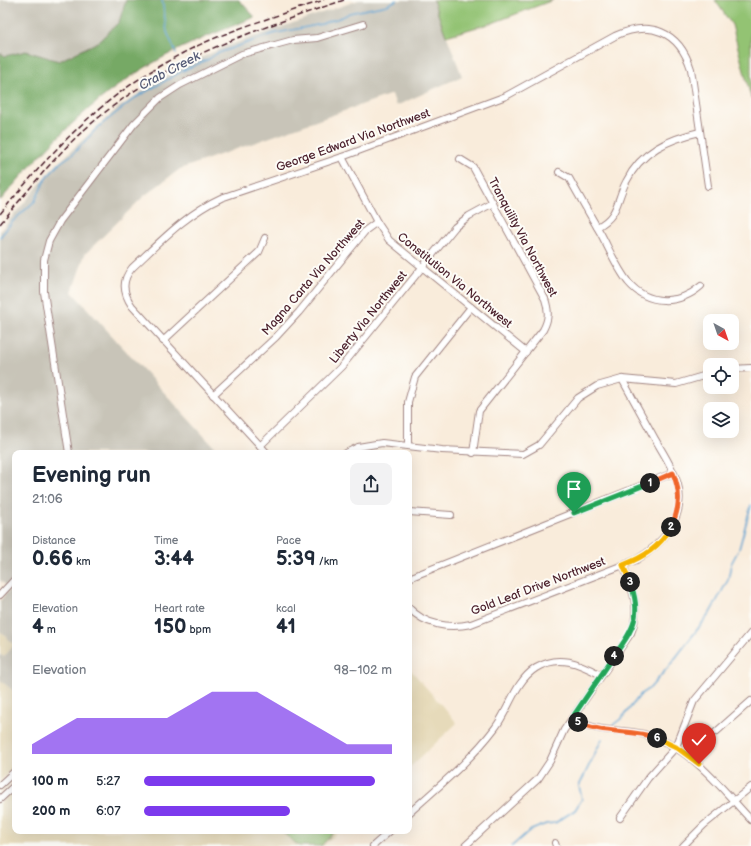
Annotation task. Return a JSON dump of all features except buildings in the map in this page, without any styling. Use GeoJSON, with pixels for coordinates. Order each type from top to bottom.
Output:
{"type":"FeatureCollection","features":[{"type":"Feature","properties":{"kind":"street"},"geometry":{"type":"LineString","coordinates":[[70,450],[44,292],[44,260],[49,241],[60,221],[134,124],[160,98],[180,85],[242,54],[293,40],[317,38],[363,24]]}},
{"type":"Feature","properties":{"kind":"street","name":"George Edward Via Northwest"},"geometry":{"type":"LineString","coordinates":[[264,450],[163,341],[126,298],[124,283],[126,275],[179,225],[204,206],[221,198],[342,157],[506,96],[615,36],[641,28],[652,29],[667,35],[675,41],[687,57],[691,69],[708,186]]}},
{"type":"Feature","properties":{"kind":"street"},"geometry":{"type":"LineString","coordinates":[[597,227],[611,218],[626,181],[641,160],[651,151],[666,142],[700,132]]}},
{"type":"Feature","properties":{"kind":"street","name":"Constitution Via Northwest"},"geometry":{"type":"LineString","coordinates":[[342,157],[377,222],[389,240],[526,352]]}},
{"type":"Feature","properties":{"kind":"street","name":"Tranquility Via Northwest"},"geometry":{"type":"LineString","coordinates":[[460,159],[473,167],[546,299],[549,315],[543,330],[480,411],[473,453]]}},
{"type":"Feature","properties":{"kind":"street"},"geometry":{"type":"LineString","coordinates":[[559,172],[569,178],[628,282],[642,294],[661,301],[671,300],[692,294],[701,286]]}},
{"type":"Feature","properties":{"kind":"street","name":"Liberty Via Northwest"},"geometry":{"type":"LineString","coordinates":[[260,446],[330,379],[462,221],[493,203]]}},
{"type":"Feature","properties":{"kind":"street","name":"Magna Carta Via Northwest"},"geometry":{"type":"LineString","coordinates":[[213,395],[276,337],[300,312],[366,230],[377,222]]}},
{"type":"Feature","properties":{"kind":"street"},"geometry":{"type":"LineString","coordinates":[[163,341],[259,252],[265,238]]}},
{"type":"Feature","properties":{"kind":"street"},"geometry":{"type":"LineString","coordinates":[[408,445],[408,402],[415,377],[471,307]]}},
{"type":"Feature","properties":{"kind":"street"},"geometry":{"type":"LineString","coordinates":[[739,369],[751,368]]}},
{"type":"Feature","properties":{"kind":"street"},"geometry":{"type":"LineString","coordinates":[[352,450],[375,443],[408,445],[473,453],[512,455],[523,454],[539,445],[570,406],[587,391],[607,382],[622,379],[676,384],[703,376]]}},
{"type":"Feature","properties":{"kind":"street","name":"Gold Leaf Drive Northwest"},"geometry":{"type":"LineString","coordinates":[[412,610],[424,620],[435,624],[459,627],[471,624],[623,565],[650,552],[661,543],[669,531],[678,510],[680,497],[678,485],[622,379]]}},
{"type":"Feature","properties":{"kind":"street"},"geometry":{"type":"LineString","coordinates":[[412,577],[673,473]]}},
{"type":"Feature","properties":{"kind":"street"},"geometry":{"type":"LineString","coordinates":[[412,512],[451,515]]}},
{"type":"Feature","properties":{"kind":"street"},"geometry":{"type":"LineString","coordinates":[[465,846],[538,779],[550,761],[564,730],[631,632],[635,622],[636,613],[634,593],[623,565]]}},
{"type":"Feature","properties":{"kind":"street"},"geometry":{"type":"LineString","coordinates":[[0,596],[12,582]]}},
{"type":"Feature","properties":{"kind":"street"},"geometry":{"type":"LineString","coordinates":[[620,818],[648,778],[676,747],[694,701],[751,633]]}},
{"type":"Feature","properties":{"kind":"street"},"geometry":{"type":"LineString","coordinates":[[412,810],[484,741],[505,715],[517,689],[529,673],[550,662],[568,661],[580,664],[601,675]]}},
{"type":"Feature","properties":{"kind":"street"},"geometry":{"type":"LineString","coordinates":[[716,732],[751,701]]}},
{"type":"Feature","properties":{"kind":"street"},"geometry":{"type":"LineString","coordinates":[[572,718],[596,729],[643,734],[676,747],[702,767],[751,820]]}},
{"type":"Feature","properties":{"kind":"street"},"geometry":{"type":"LineString","coordinates":[[0,785],[12,774]]}},
{"type":"Feature","properties":{"kind":"street"},"geometry":{"type":"LineString","coordinates":[[684,846],[704,825],[734,802],[751,786]]}},
{"type":"Feature","properties":{"kind":"street"},"geometry":{"type":"LineString","coordinates":[[0,799],[12,788]]}},
{"type":"Feature","properties":{"kind":"street"},"geometry":{"type":"LineString","coordinates":[[374,846],[387,834]]}},
{"type":"Feature","properties":{"kind":"shaded area"},"geometry":{"type":"Polygon","coordinates":[[[0,0],[126,0],[119,22],[98,42],[59,61],[26,51],[5,56],[0,53],[0,0]]]}},
{"type":"Feature","properties":{"kind":"shaded area"},"geometry":{"type":"Polygon","coordinates":[[[359,0],[433,0],[462,76],[396,106],[392,94],[180,169],[144,196],[85,254],[72,292],[215,448],[213,450],[12,450],[12,643],[0,631],[0,601],[10,589],[0,580],[0,231],[52,170],[118,108],[159,80],[224,47],[359,0]]]}},
{"type":"Feature","properties":{"kind":"shaded area"},"geometry":{"type":"Polygon","coordinates":[[[0,631],[12,643],[12,647],[4,657],[0,654],[0,631]]]}},
{"type":"Feature","properties":{"kind":"shaded area"},"geometry":{"type":"Polygon","coordinates":[[[12,647],[12,690],[0,680],[0,654],[4,657],[12,647]]]}},
{"type":"Feature","properties":{"kind":"shaded area"},"geometry":{"type":"Polygon","coordinates":[[[412,671],[457,723],[412,765],[412,671]]]}},
{"type":"Feature","properties":{"kind":"shaded area"},"geometry":{"type":"Polygon","coordinates":[[[0,680],[12,690],[12,770],[0,781],[0,680]]]}},
{"type":"Feature","properties":{"kind":"shaded area"},"geometry":{"type":"Polygon","coordinates":[[[12,792],[12,834],[337,834],[323,846],[0,846],[0,803],[12,792]]]}},
{"type":"Feature","properties":{"kind":"green space"},"geometry":{"type":"Polygon","coordinates":[[[126,0],[239,0],[255,17],[203,38],[165,56],[110,92],[70,125],[34,162],[0,201],[0,53],[5,56],[26,51],[59,61],[98,42],[119,22],[126,0]]]}},
{"type":"Feature","properties":{"kind":"green space"},"geometry":{"type":"Polygon","coordinates":[[[433,0],[553,0],[495,22],[446,36],[433,0]]]}},
{"type":"Feature","properties":{"kind":"green space"},"geometry":{"type":"Polygon","coordinates":[[[715,0],[751,0],[751,98],[732,25],[715,0]]]}},
{"type":"Feature","properties":{"kind":"green space"},"geometry":{"type":"Polygon","coordinates":[[[285,834],[332,834],[321,846],[299,846],[285,834]]]}},
{"type":"Feature","properties":{"kind":"waterway"},"geometry":{"type":"LineString","coordinates":[[162,0],[167,32],[176,53]]}},
{"type":"Feature","properties":{"kind":"waterway","name":"Crab Creek"},"geometry":{"type":"LineString","coordinates":[[0,237],[13,221],[35,201],[46,178],[61,162],[73,154],[97,128],[135,98],[184,70],[209,59],[216,54],[272,34],[322,24],[343,17],[349,13],[387,5],[397,0]]}},
{"type":"Feature","properties":{"kind":"waterway","name":"Crab Creek"},"geometry":{"type":"LineString","coordinates":[[183,66],[184,70]]}},
{"type":"Feature","properties":{"kind":"waterway"},"geometry":{"type":"LineString","coordinates":[[613,725],[622,718],[641,694],[650,688],[670,665],[710,613],[728,580],[731,564],[739,549],[751,505]]}},
{"type":"Feature","properties":{"kind":"waterway"},"geometry":{"type":"LineString","coordinates":[[512,846],[529,831],[546,824],[555,823],[575,810],[582,799],[579,786],[602,739]]}},
{"type":"Feature","properties":{"kind":"railway"},"geometry":{"type":"LineString","coordinates":[[0,214],[61,144],[105,104],[129,86],[183,53],[217,37],[324,0]]}},
{"type":"Feature","properties":{"kind":"railway"},"geometry":{"type":"LineString","coordinates":[[0,224],[40,176],[84,130],[114,105],[145,84],[176,66],[240,37],[344,0]]}},
{"type":"Feature","properties":{"kind":"route"},"geometry":{"type":"LineString","coordinates":[[574,513],[673,473],[678,485],[680,497],[678,510],[669,531],[661,543],[650,552],[623,565],[634,593],[636,603],[635,622],[631,632],[572,718],[584,725],[596,729],[634,732],[652,736],[688,754],[699,764]]}}]}
